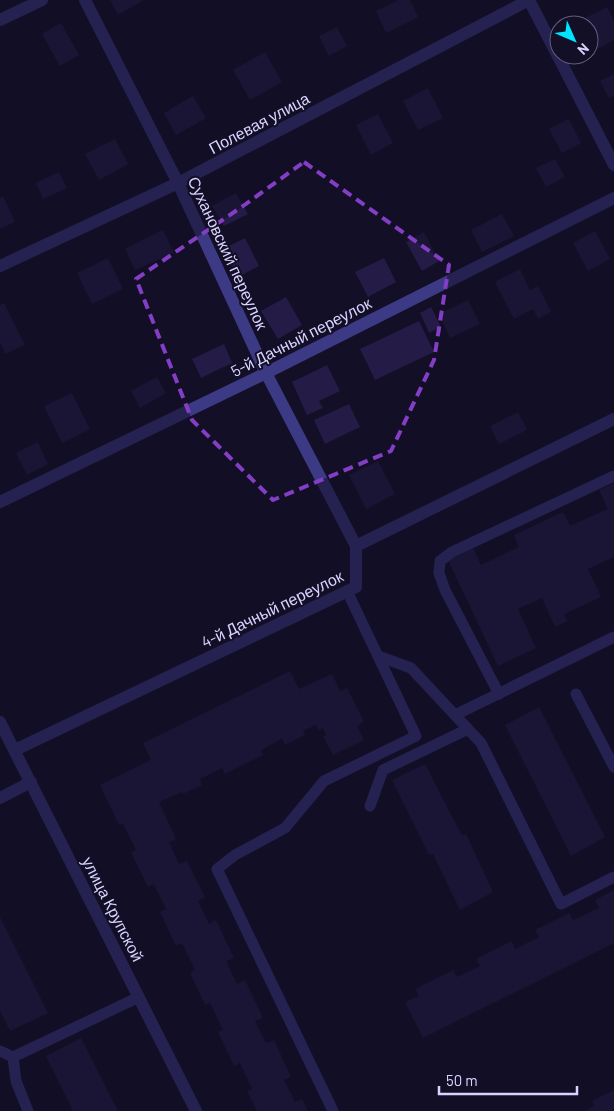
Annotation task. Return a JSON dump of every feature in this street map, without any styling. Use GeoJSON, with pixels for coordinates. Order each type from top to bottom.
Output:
{"type":"FeatureCollection","features":[{"type":"Feature","properties":{"kind":"street"},"geometry":{"type":"LineString","coordinates":[[0,20],[42,0]]}},
{"type":"Feature","properties":{"kind":"street","name":"Сухановский переулок"},"geometry":{"type":"LineString","coordinates":[[85,0],[178,183],[266,373],[356,546]]}},
{"type":"Feature","properties":{"kind":"street"},"geometry":{"type":"LineString","coordinates":[[529,0],[614,165]]}},
{"type":"Feature","properties":{"kind":"street","name":"Полевая улица"},"geometry":{"type":"LineString","coordinates":[[0,266],[178,183],[529,0]]}},
{"type":"Feature","properties":{"kind":"street","name":"5-й Дачный переулок"},"geometry":{"type":"LineString","coordinates":[[0,502],[266,373],[614,198]]}},
{"type":"Feature","properties":{"kind":"street"},"geometry":{"type":"LineString","coordinates":[[356,546],[614,419]]}},
{"type":"Feature","properties":{"kind":"street","name":"4-й Дачный переулок"},"geometry":{"type":"LineString","coordinates":[[15,750],[356,587],[356,546]]}},
{"type":"Feature","properties":{"kind":"street","name":"улица Крупской"},"geometry":{"type":"LineString","coordinates":[[0,722],[196,1111]]}},
{"type":"Feature","properties":{"kind":"street"},"geometry":{"type":"LineString","coordinates":[[0,798],[31,782]]}},
{"type":"Feature","properties":{"kind":"lane"},"geometry":{"type":"LineString","coordinates":[[499,694],[445,590],[439,573],[440,561],[452,552],[614,476]]}},
{"type":"Feature","properties":{"kind":"lane"},"geometry":{"type":"LineString","coordinates":[[332,1111],[217,869],[235,855],[285,828],[324,781],[416,736],[347,591]]}},
{"type":"Feature","properties":{"kind":"lane"},"geometry":{"type":"LineString","coordinates":[[455,715],[614,637]]}},
{"type":"Feature","properties":{"kind":"lane"},"geometry":{"type":"LineString","coordinates":[[378,656],[412,668],[481,743],[561,904],[614,877]]}},
{"type":"Feature","properties":{"kind":"lane"},"geometry":{"type":"LineString","coordinates":[[576,694],[614,767]]}},
{"type":"Feature","properties":{"kind":"lane"},"geometry":{"type":"LineString","coordinates":[[370,806],[383,770],[468,729]]}},
{"type":"Feature","properties":{"kind":"lane"},"geometry":{"type":"LineString","coordinates":[[13,1058],[139,997]]}},
{"type":"Feature","properties":{"kind":"lane"},"geometry":{"type":"LineString","coordinates":[[0,1051],[13,1058]]}},
{"type":"Feature","properties":{"kind":"lane"},"geometry":{"type":"LineString","coordinates":[[13,1058],[16,1080],[28,1111]]}},
{"type":"Feature","properties":{"kind":"highlighted area"},"geometry":{"type":"Polygon","coordinates":[[[304,162],[449,265],[434,360],[391,451],[273,500],[192,420],[136,279],[304,162]]]}},
{"type":"Feature","properties":{"kind":"building"},"geometry":{"type":"Polygon","coordinates":[[[110,0],[144,0],[118,15],[110,0]]]}},
{"type":"Feature","properties":{"kind":"building"},"geometry":{"type":"Polygon","coordinates":[[[399,0],[410,0],[418,17],[386,33],[376,11],[399,0]]]}},
{"type":"Feature","properties":{"kind":"building"},"geometry":{"type":"Polygon","coordinates":[[[607,7],[614,21],[614,40],[599,48],[599,15],[591,15],[607,7]]]}},
{"type":"Feature","properties":{"kind":"building"},"geometry":{"type":"Polygon","coordinates":[[[61,23],[79,55],[60,66],[42,34],[61,23]]]}},
{"type":"Feature","properties":{"kind":"building"},"geometry":{"type":"Polygon","coordinates":[[[337,27],[347,46],[329,56],[319,36],[337,27]]]}},
{"type":"Feature","properties":{"kind":"building"},"geometry":{"type":"Polygon","coordinates":[[[265,52],[282,82],[250,100],[233,70],[265,52]]]}},
{"type":"Feature","properties":{"kind":"building"},"geometry":{"type":"Polygon","coordinates":[[[614,74],[614,96],[609,98],[600,81],[614,74]]]}},
{"type":"Feature","properties":{"kind":"building"},"geometry":{"type":"Polygon","coordinates":[[[428,88],[443,118],[418,130],[403,101],[428,88]]]}},
{"type":"Feature","properties":{"kind":"building"},"geometry":{"type":"Polygon","coordinates":[[[193,96],[206,118],[176,135],[164,113],[193,96]]]}},
{"type":"Feature","properties":{"kind":"building"},"geometry":{"type":"Polygon","coordinates":[[[378,114],[393,143],[371,155],[356,125],[378,114]]]}},
{"type":"Feature","properties":{"kind":"building"},"geometry":{"type":"Polygon","coordinates":[[[569,119],[581,143],[562,153],[549,129],[569,119]]]}},
{"type":"Feature","properties":{"kind":"building"},"geometry":{"type":"Polygon","coordinates":[[[115,139],[128,164],[99,180],[85,154],[115,139]]]}},
{"type":"Feature","properties":{"kind":"building"},"geometry":{"type":"Polygon","coordinates":[[[555,159],[565,177],[546,187],[536,168],[555,159]]]}},
{"type":"Feature","properties":{"kind":"building"},"geometry":{"type":"Polygon","coordinates":[[[59,172],[67,188],[43,199],[36,183],[59,172]]]}},
{"type":"Feature","properties":{"kind":"building"},"geometry":{"type":"Polygon","coordinates":[[[236,193],[248,214],[224,226],[212,206],[236,193]]]}},
{"type":"Feature","properties":{"kind":"building"},"geometry":{"type":"Polygon","coordinates":[[[3,196],[15,222],[0,229],[0,198],[3,196]]]}},
{"type":"Feature","properties":{"kind":"building"},"geometry":{"type":"Polygon","coordinates":[[[502,214],[514,236],[482,252],[471,230],[502,214]]]}},
{"type":"Feature","properties":{"kind":"building"},"geometry":{"type":"Polygon","coordinates":[[[163,230],[174,253],[135,270],[125,249],[163,230]]]}},
{"type":"Feature","properties":{"kind":"building"},"geometry":{"type":"Polygon","coordinates":[[[595,231],[610,259],[588,271],[573,243],[595,231]]]}},
{"type":"Feature","properties":{"kind":"building"},"geometry":{"type":"Polygon","coordinates":[[[424,232],[439,261],[422,271],[406,242],[424,232]]]}},
{"type":"Feature","properties":{"kind":"building"},"geometry":{"type":"Polygon","coordinates":[[[245,238],[259,266],[238,277],[223,249],[245,238]]]}},
{"type":"Feature","properties":{"kind":"building"},"geometry":{"type":"Polygon","coordinates":[[[108,258],[123,289],[92,304],[77,273],[108,258]]]}},
{"type":"Feature","properties":{"kind":"building"},"geometry":{"type":"Polygon","coordinates":[[[384,258],[396,282],[368,297],[355,272],[384,258]]]}},
{"type":"Feature","properties":{"kind":"building"},"geometry":{"type":"Polygon","coordinates":[[[520,269],[530,290],[538,286],[551,312],[538,319],[533,309],[514,319],[495,282],[520,269]]]}},
{"type":"Feature","properties":{"kind":"building"},"geometry":{"type":"Polygon","coordinates":[[[286,297],[302,325],[278,339],[261,311],[286,297]]]}},
{"type":"Feature","properties":{"kind":"building"},"geometry":{"type":"Polygon","coordinates":[[[468,300],[480,324],[450,338],[439,314],[468,300]]]}},
{"type":"Feature","properties":{"kind":"building"},"geometry":{"type":"Polygon","coordinates":[[[4,303],[25,345],[5,354],[0,342],[0,305],[4,303]]]}},
{"type":"Feature","properties":{"kind":"building"},"geometry":{"type":"Polygon","coordinates":[[[431,307],[441,327],[429,333],[420,313],[431,307]]]}},
{"type":"Feature","properties":{"kind":"building"},"geometry":{"type":"Polygon","coordinates":[[[419,321],[434,352],[375,380],[360,349],[419,321]]]}},
{"type":"Feature","properties":{"kind":"building"},"geometry":{"type":"Polygon","coordinates":[[[224,344],[232,363],[201,378],[192,359],[224,344]]]}},
{"type":"Feature","properties":{"kind":"building"},"geometry":{"type":"Polygon","coordinates":[[[327,365],[340,391],[319,401],[323,408],[307,415],[292,382],[327,365]]]}},
{"type":"Feature","properties":{"kind":"building"},"geometry":{"type":"Polygon","coordinates":[[[157,377],[166,393],[140,408],[131,391],[157,377]]]}},
{"type":"Feature","properties":{"kind":"building"},"geometry":{"type":"Polygon","coordinates":[[[72,393],[90,429],[62,443],[44,406],[72,393]]]}},
{"type":"Feature","properties":{"kind":"building"},"geometry":{"type":"Polygon","coordinates":[[[349,404],[360,427],[325,444],[314,420],[349,404]]]}},
{"type":"Feature","properties":{"kind":"building"},"geometry":{"type":"Polygon","coordinates":[[[518,412],[527,430],[499,444],[490,426],[518,412]]]}},
{"type":"Feature","properties":{"kind":"building"},"geometry":{"type":"Polygon","coordinates":[[[38,442],[48,464],[27,475],[16,453],[38,442]]]}},
{"type":"Feature","properties":{"kind":"building"},"geometry":{"type":"Polygon","coordinates":[[[378,461],[395,494],[366,509],[349,475],[378,461]]]}},
{"type":"Feature","properties":{"kind":"building"},"geometry":{"type":"Polygon","coordinates":[[[614,483],[614,557],[588,569],[601,597],[564,614],[567,621],[555,627],[542,598],[518,609],[536,648],[498,666],[448,560],[473,548],[481,565],[519,547],[514,535],[563,512],[570,526],[608,509],[599,490],[614,483]]]}},
{"type":"Feature","properties":{"kind":"building"},"geometry":{"type":"Polygon","coordinates":[[[290,671],[299,689],[332,674],[340,691],[347,688],[364,722],[357,726],[364,740],[333,755],[323,736],[326,735],[323,728],[318,730],[316,725],[303,731],[305,735],[285,745],[282,739],[261,750],[263,755],[225,774],[222,768],[200,779],[202,785],[159,802],[176,839],[169,842],[179,864],[187,861],[205,897],[198,901],[209,924],[216,920],[234,958],[226,961],[237,984],[245,980],[263,1018],[255,1021],[266,1043],[274,1040],[291,1077],[284,1080],[295,1102],[302,1099],[308,1111],[257,1111],[247,1091],[252,1089],[240,1063],[234,1066],[218,1032],[223,1030],[210,1003],[205,1005],[190,973],[195,970],[182,943],[176,946],[160,912],[166,909],[154,884],[148,887],[131,853],[136,850],[123,824],[119,825],[100,785],[151,760],[143,743],[290,671]]]}},
{"type":"Feature","properties":{"kind":"building"},"geometry":{"type":"Polygon","coordinates":[[[539,707],[605,837],[571,856],[505,725],[539,707]]]}},
{"type":"Feature","properties":{"kind":"building"},"geometry":{"type":"Polygon","coordinates":[[[425,764],[462,836],[466,834],[493,892],[460,910],[433,854],[429,855],[392,780],[425,764]]]}},
{"type":"Feature","properties":{"kind":"building"},"geometry":{"type":"Polygon","coordinates":[[[614,890],[614,943],[423,1038],[405,1002],[419,996],[415,989],[453,970],[457,977],[480,966],[476,959],[512,941],[515,949],[539,937],[535,930],[569,913],[573,920],[599,908],[595,900],[614,890]]]}},
{"type":"Feature","properties":{"kind":"building"},"geometry":{"type":"Polygon","coordinates":[[[0,917],[48,1013],[10,1031],[0,1011],[0,917]]]}},
{"type":"Feature","properties":{"kind":"building"},"geometry":{"type":"Polygon","coordinates":[[[81,1038],[118,1111],[73,1111],[46,1056],[81,1038]]]}},
{"type":"Feature","properties":{"kind":"building"},"geometry":{"type":"Polygon","coordinates":[[[614,1090],[614,1111],[584,1111],[594,1106],[592,1101],[614,1090]]]}}]}
